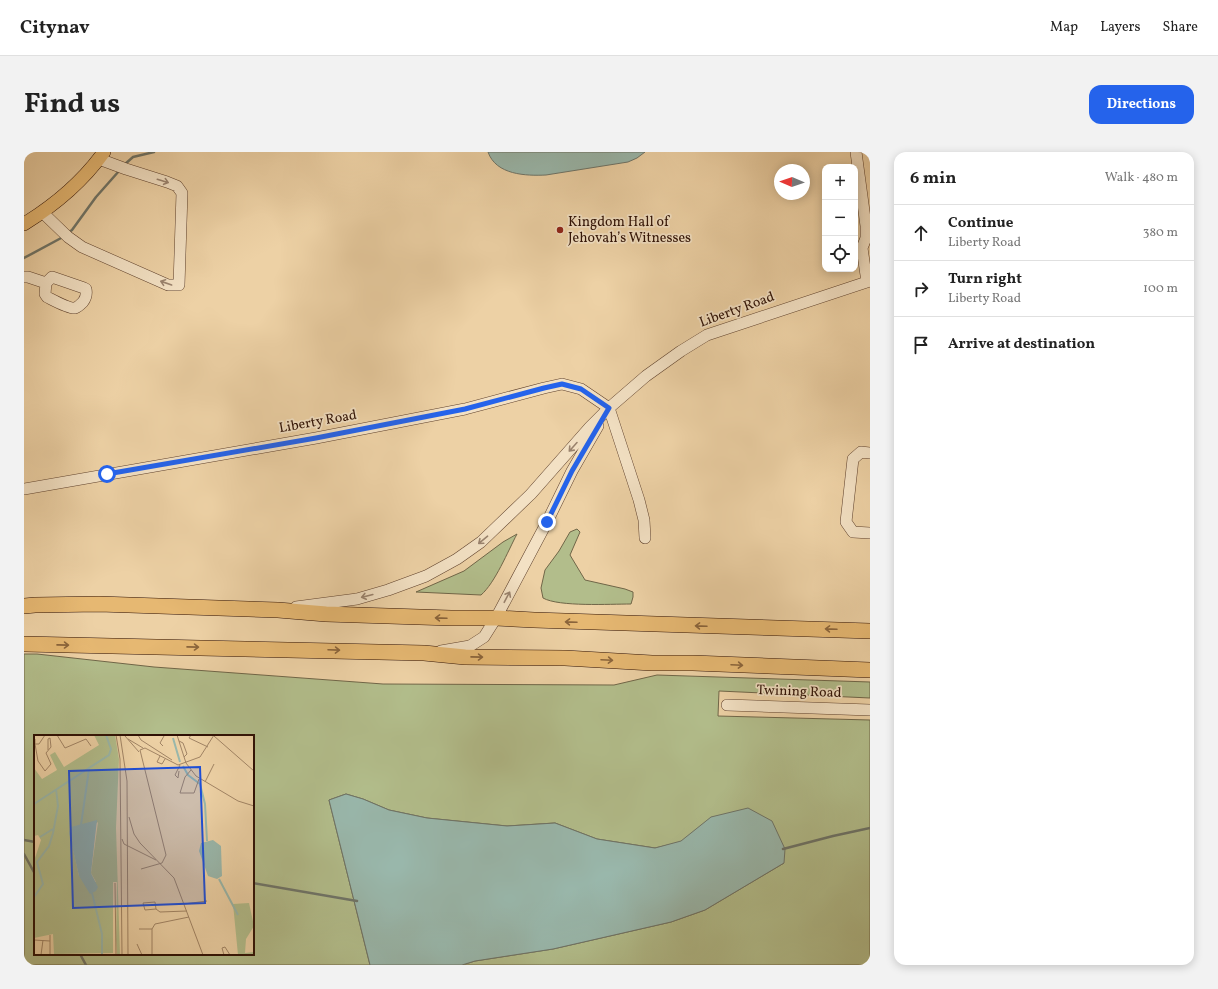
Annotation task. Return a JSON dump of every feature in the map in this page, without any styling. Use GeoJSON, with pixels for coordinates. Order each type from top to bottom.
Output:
{"type":"FeatureCollection","features":[{"type":"Feature","properties":{"kind":"highway"},"geometry":{"type":"LineString","coordinates":[[24,606],[99,604],[278,610],[326,614],[496,618],[870,631]]}},
{"type":"Feature","properties":{"kind":"highway"},"geometry":{"type":"LineString","coordinates":[[24,644],[424,653],[465,657],[565,658],[652,663],[693,663],[870,670]]}},
{"type":"Feature","properties":{"kind":"main road"},"geometry":{"type":"LineString","coordinates":[[24,224],[53,205],[71,189],[101,155]]}},
{"type":"Feature","properties":{"kind":"street"},"geometry":{"type":"LineString","coordinates":[[856,152],[866,226],[866,238],[862,248],[868,281]]}},
{"type":"Feature","properties":{"kind":"street"},"geometry":{"type":"LineString","coordinates":[[42,212],[68,238],[82,247],[168,285],[179,285],[182,192],[177,186],[126,169],[101,155]]}},
{"type":"Feature","properties":{"kind":"street"},"geometry":{"type":"LineString","coordinates":[[24,277],[46,283]]}},
{"type":"Feature","properties":{"kind":"street","name":"Liberty Road"},"geometry":{"type":"LineString","coordinates":[[278,610],[357,598],[388,590],[426,576],[457,559],[481,542],[513,512],[609,408],[646,376],[681,351],[708,335],[868,281]]}},
{"type":"Feature","properties":{"kind":"street","name":"Liberty Road"},"geometry":{"type":"LineString","coordinates":[[24,488],[316,438],[465,409],[562,384],[581,389],[609,408]]}},
{"type":"Feature","properties":{"kind":"street"},"geometry":{"type":"LineString","coordinates":[[609,408],[643,513],[644,538]]}},
{"type":"Feature","properties":{"kind":"street","name":"Liberty Road"},"geometry":{"type":"LineString","coordinates":[[424,653],[470,646],[484,637],[496,618],[547,522],[572,471],[609,408]]}},
{"type":"Feature","properties":{"kind":"street"},"geometry":{"type":"LineString","coordinates":[[870,453],[862,452],[853,459],[846,522],[853,532],[870,533]]}},
{"type":"Feature","properties":{"kind":"street","name":"Twining Road"},"geometry":{"type":"LineString","coordinates":[[727,705],[870,710]]}},
{"type":"Feature","properties":{"kind":"green space"},"geometry":{"type":"Polygon","coordinates":[[[577,529],[580,532],[570,555],[585,580],[633,592],[631,604],[572,604],[551,601],[543,598],[541,588],[545,570],[559,551],[570,532],[577,529]]]}},
{"type":"Feature","properties":{"kind":"green space"},"geometry":{"type":"Polygon","coordinates":[[[517,534],[496,575],[481,595],[416,592],[464,571],[503,542],[517,534]]]}},
{"type":"Feature","properties":{"kind":"green space"},"geometry":{"type":"Polygon","coordinates":[[[24,654],[37,654],[154,667],[383,684],[614,685],[657,675],[870,682],[870,698],[719,691],[718,716],[870,720],[870,965],[462,965],[475,961],[553,949],[671,922],[705,910],[784,863],[712,817],[681,842],[655,848],[597,839],[555,823],[507,826],[427,818],[389,810],[363,799],[346,794],[329,800],[370,965],[24,965],[24,654]]]}},
{"type":"Feature","properties":{"kind":"shaded area"},"geometry":{"type":"Polygon","coordinates":[[[488,152],[645,152],[628,162],[546,175],[530,175],[505,170],[492,160],[488,152]]]}},
{"type":"Feature","properties":{"kind":"shaded area"},"geometry":{"type":"Polygon","coordinates":[[[346,794],[363,799],[389,810],[427,818],[507,826],[555,823],[597,839],[655,848],[681,841],[711,817],[748,808],[772,821],[785,849],[784,863],[705,910],[671,922],[553,949],[475,961],[462,965],[370,965],[329,800],[346,794]]]}},
{"type":"Feature","properties":{"kind":"waterway"},"geometry":{"type":"LineString","coordinates":[[124,165],[133,157],[154,152]]}},
{"type":"Feature","properties":{"kind":"waterway"},"geometry":{"type":"LineString","coordinates":[[68,233],[72,230],[96,197],[119,171]]}},
{"type":"Feature","properties":{"kind":"waterway"},"geometry":{"type":"LineString","coordinates":[[24,258],[63,237]]}},
{"type":"Feature","properties":{"kind":"waterway"},"geometry":{"type":"LineString","coordinates":[[783,849],[870,828]]}},
{"type":"Feature","properties":{"kind":"waterway"},"geometry":{"type":"LineString","coordinates":[[24,840],[34,842]]}},
{"type":"Feature","properties":{"kind":"waterway"},"geometry":{"type":"LineString","coordinates":[[24,854],[34,872]]}},
{"type":"Feature","properties":{"kind":"waterway"},"geometry":{"type":"LineString","coordinates":[[254,883],[357,901]]}},
{"type":"Feature","properties":{"kind":"waterway"},"geometry":{"type":"LineString","coordinates":[[81,955],[86,965]]}},
{"type":"Feature","properties":{"kind":"place","name":"Kingdom Hall of Jehovah’s Witnesses"},"geometry":{"type":"Point","coordinates":[560,230]}},
{"type":"Feature","properties":{"kind":"route"},"geometry":{"type":"LineString","coordinates":[[107,474],[316,438],[465,409],[562,384],[581,389],[609,408],[586,445],[547,522]]}}]}
